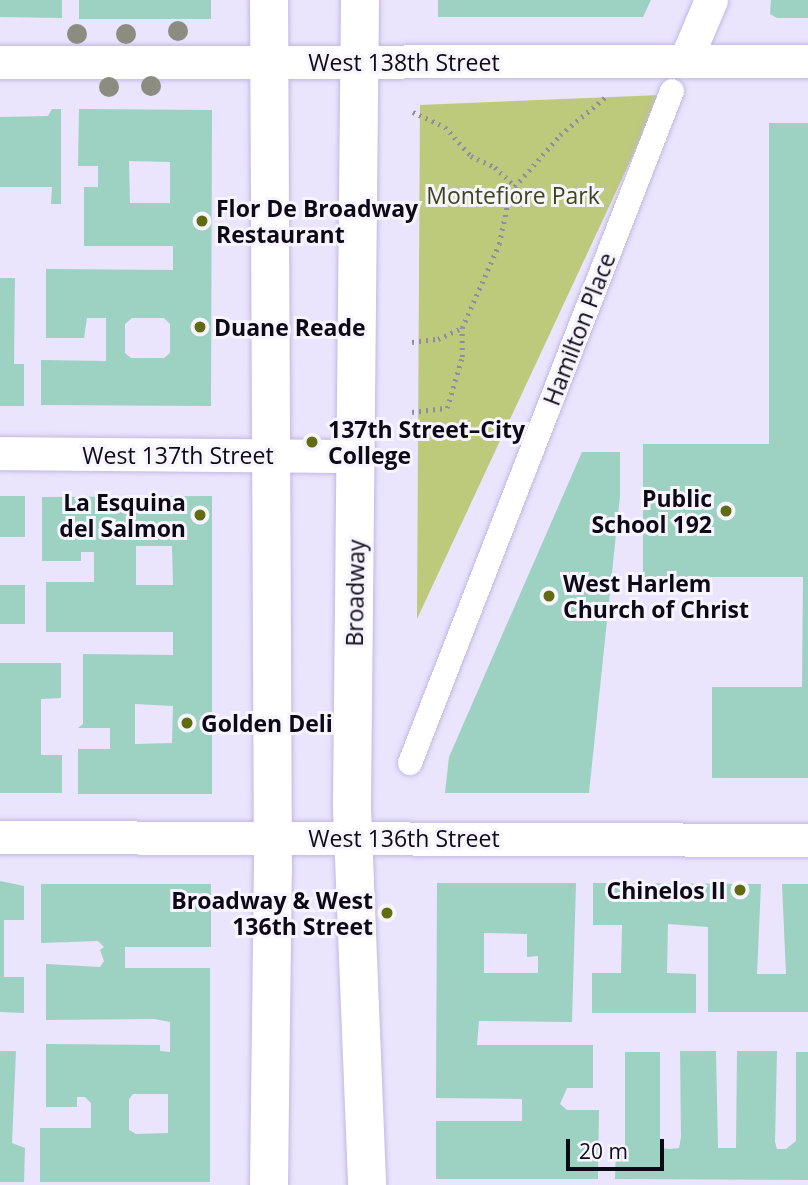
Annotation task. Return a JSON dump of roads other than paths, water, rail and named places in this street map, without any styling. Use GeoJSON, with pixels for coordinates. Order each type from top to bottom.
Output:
{"type":"FeatureCollection","features":[{"type":"Feature","properties":{"kind":"main road"},"geometry":{"type":"LineString","coordinates":[[269,0],[273,838],[269,1185]]}},
{"type":"Feature","properties":{"kind":"main road","name":"Broadway"},"geometry":{"type":"LineString","coordinates":[[360,0],[353,837],[367,1185]]}},
{"type":"Feature","properties":{"kind":"street","name":"Hamilton Place"},"geometry":{"type":"LineString","coordinates":[[410,763],[678,76],[711,0]]}},
{"type":"Feature","properties":{"kind":"street","name":"West 138th Street"},"geometry":{"type":"LineString","coordinates":[[0,62],[268,61],[678,76],[808,61]]}},
{"type":"Feature","properties":{"kind":"street","name":"West 137th Street"},"geometry":{"type":"LineString","coordinates":[[0,453],[357,456]]}},
{"type":"Feature","properties":{"kind":"street","name":"West 136th Street"},"geometry":{"type":"LineString","coordinates":[[0,837],[808,840]]}},
{"type":"Feature","properties":{"kind":"place","name":"Flor De Broadway Restaurant"},"geometry":{"type":"Point","coordinates":[202,221]}},
{"type":"Feature","properties":{"kind":"place","name":"Duane Reade"},"geometry":{"type":"Point","coordinates":[200,327]}},
{"type":"Feature","properties":{"kind":"place","name":"137th Street–City College"},"geometry":{"type":"Point","coordinates":[312,442]}},
{"type":"Feature","properties":{"kind":"place","name":"Public School 192"},"geometry":{"type":"Point","coordinates":[726,511]}},
{"type":"Feature","properties":{"kind":"place","name":"La Esquina del Salmon"},"geometry":{"type":"Point","coordinates":[200,515]}},
{"type":"Feature","properties":{"kind":"place","name":"West Harlem Church of Christ"},"geometry":{"type":"Point","coordinates":[549,596]}},
{"type":"Feature","properties":{"kind":"place","name":"Golden Deli"},"geometry":{"type":"Point","coordinates":[187,723]}},
{"type":"Feature","properties":{"kind":"place","name":"Chinelos II"},"geometry":{"type":"Point","coordinates":[740,890]}},
{"type":"Feature","properties":{"kind":"place","name":"Broadway & West 136th Street"},"geometry":{"type":"Point","coordinates":[387,913]}},
{"type":"Feature","properties":{"kind":"park label","name":"Montefiore Park"},"geometry":{"type":"Point","coordinates":[513,195]}}]}
